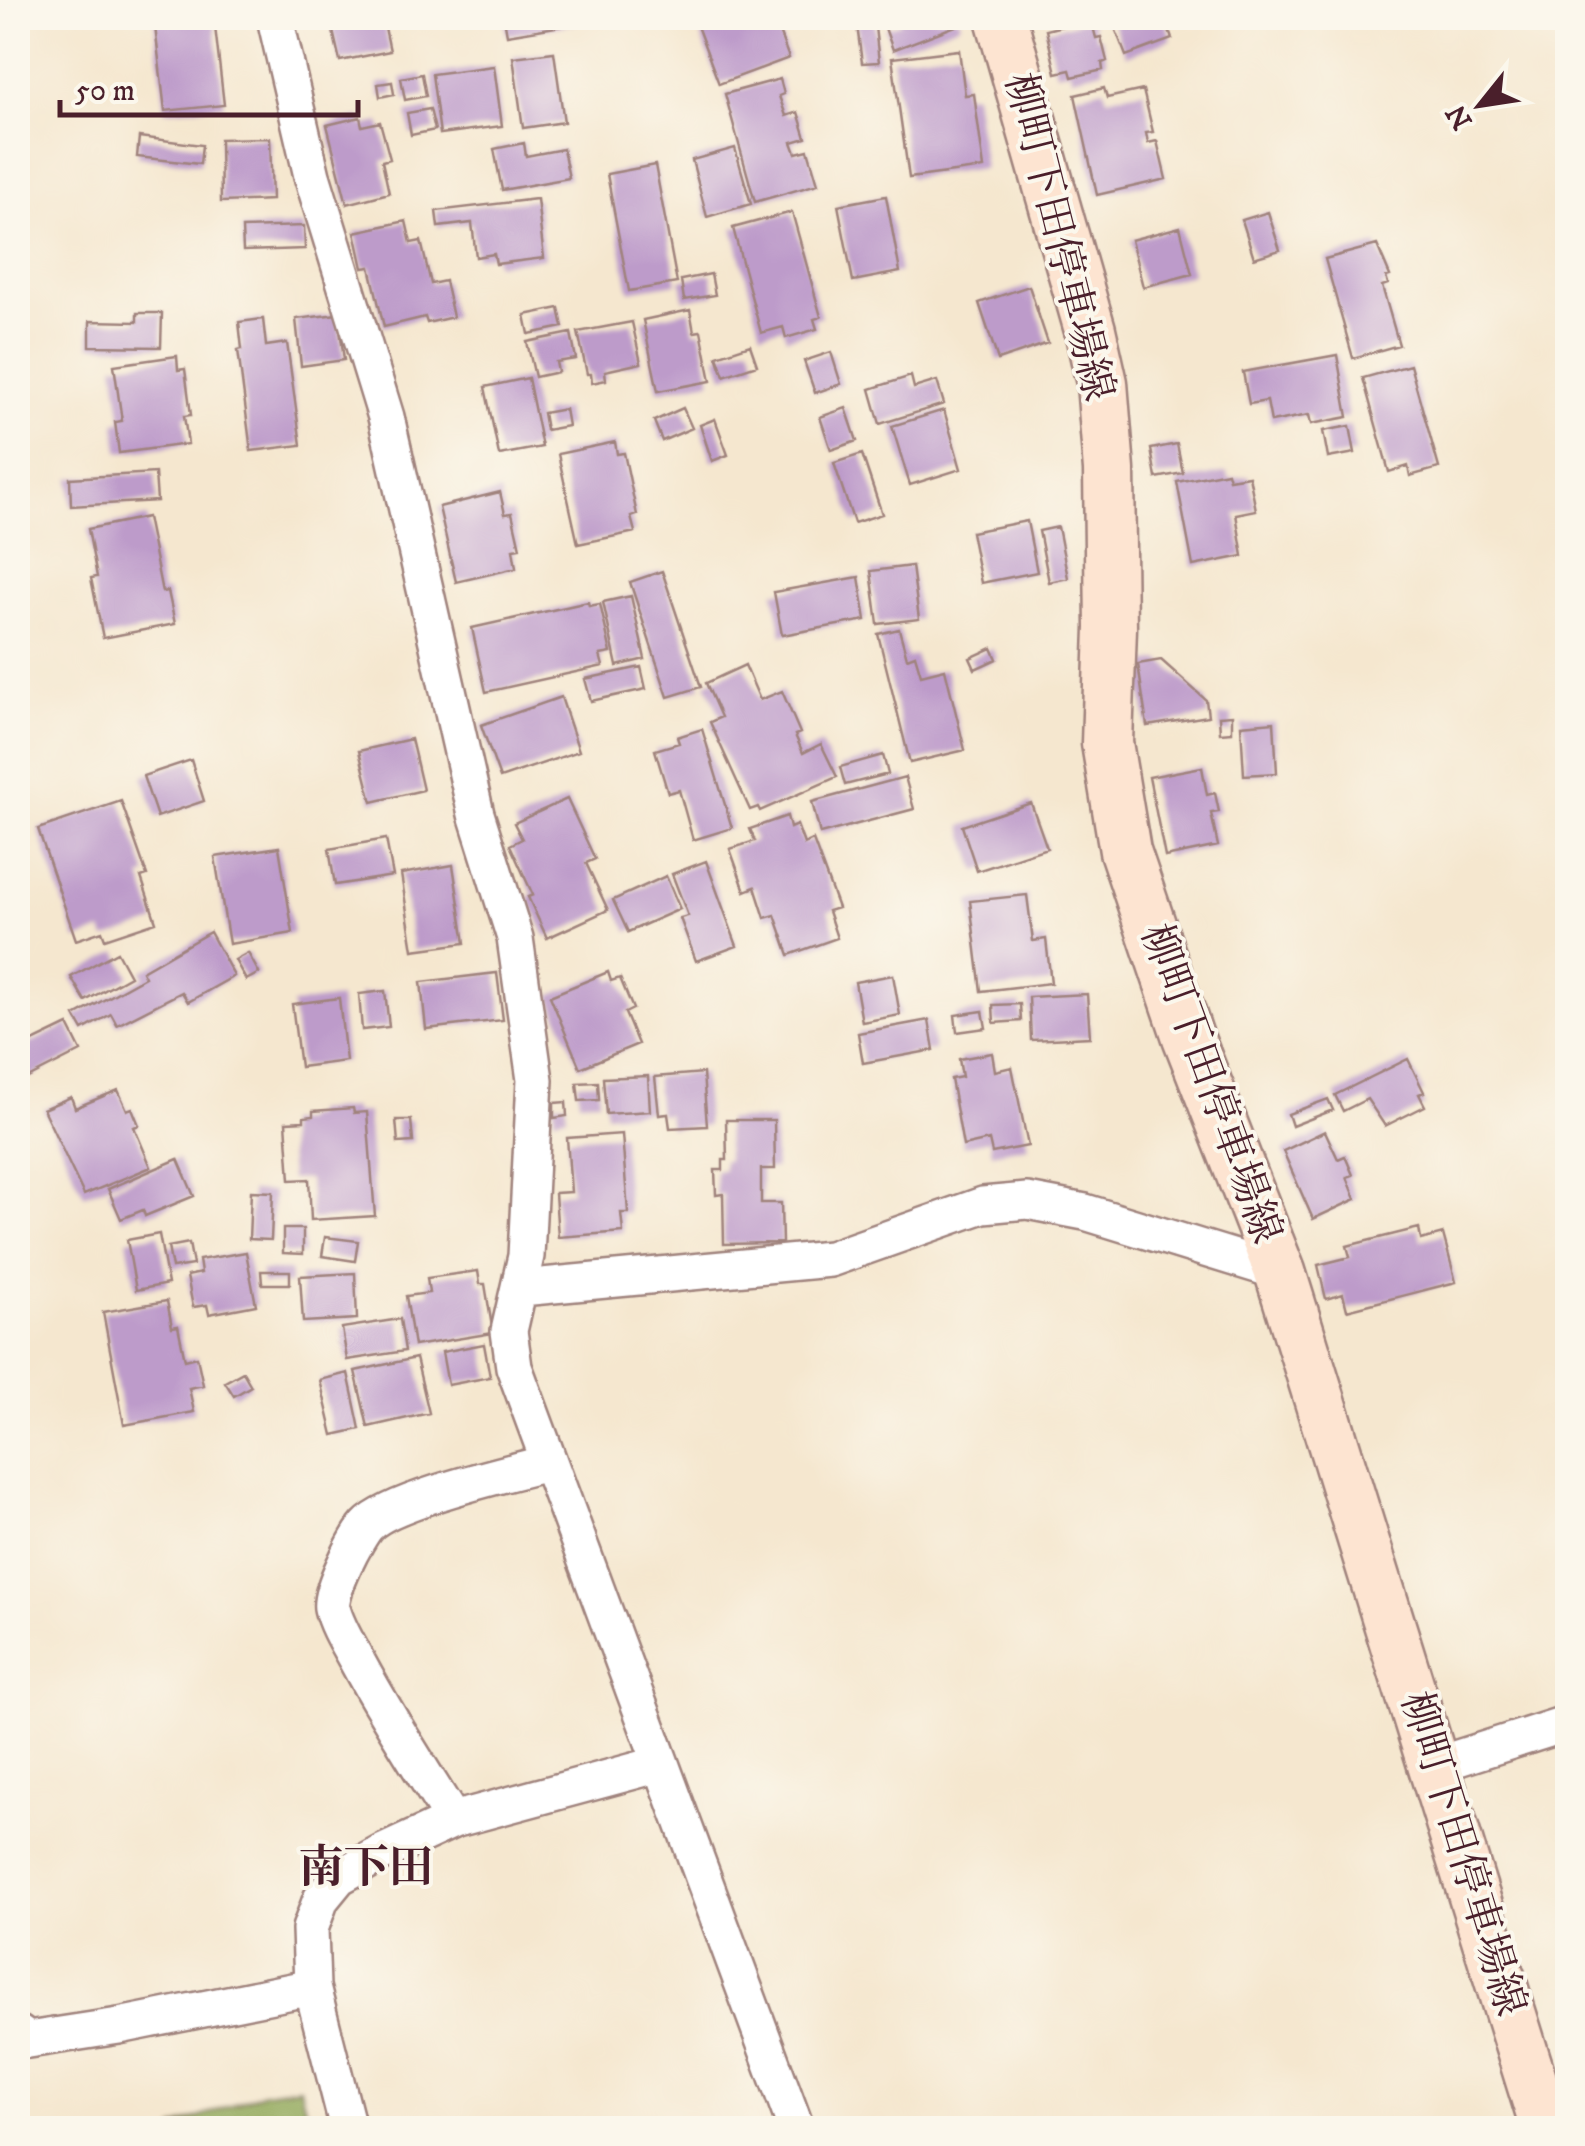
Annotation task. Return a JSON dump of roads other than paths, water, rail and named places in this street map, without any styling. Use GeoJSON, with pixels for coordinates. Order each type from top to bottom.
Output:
{"type":"FeatureCollection","features":[{"type":"Feature","properties":{"kind":"main road","name":"柳町下田停車場線"},"geometry":{"type":"LineString","coordinates":[[1001,18],[1102,384],[1109,470],[1111,608],[1107,743],[1125,850],[1188,1037],[1280,1272],[1546,2128]]}},
{"type":"Feature","properties":{"kind":"street"},"geometry":{"type":"LineString","coordinates":[[275,18],[312,176],[386,417],[476,814],[515,938],[535,1080],[526,1256],[509,1332],[514,1367],[796,2128]]}},
{"type":"Feature","properties":{"kind":"street"},"geometry":{"type":"LineString","coordinates":[[520,1288],[830,1260],[983,1205],[1027,1202],[1085,1212],[1280,1272]]}},
{"type":"Feature","properties":{"kind":"street"},"geometry":{"type":"LineString","coordinates":[[452,1820],[388,1720],[347,1642],[332,1608],[332,1589],[368,1526],[390,1511],[547,1463]]}},
{"type":"Feature","properties":{"kind":"street"},"geometry":{"type":"LineString","coordinates":[[1436,1766],[1568,1722]]}},
{"type":"Feature","properties":{"kind":"street"},"geometry":{"type":"LineString","coordinates":[[348,2128],[312,1987],[310,1929],[322,1898],[339,1876],[452,1820],[660,1764]]}},
{"type":"Feature","properties":{"kind":"street"},"geometry":{"type":"LineString","coordinates":[[18,2033],[28,2040],[120,2026],[312,1987]]}},
{"type":"Feature","properties":{"kind":"district","name":"南下田"},"geometry":{"type":"Point","coordinates":[366,1869]}}]}
